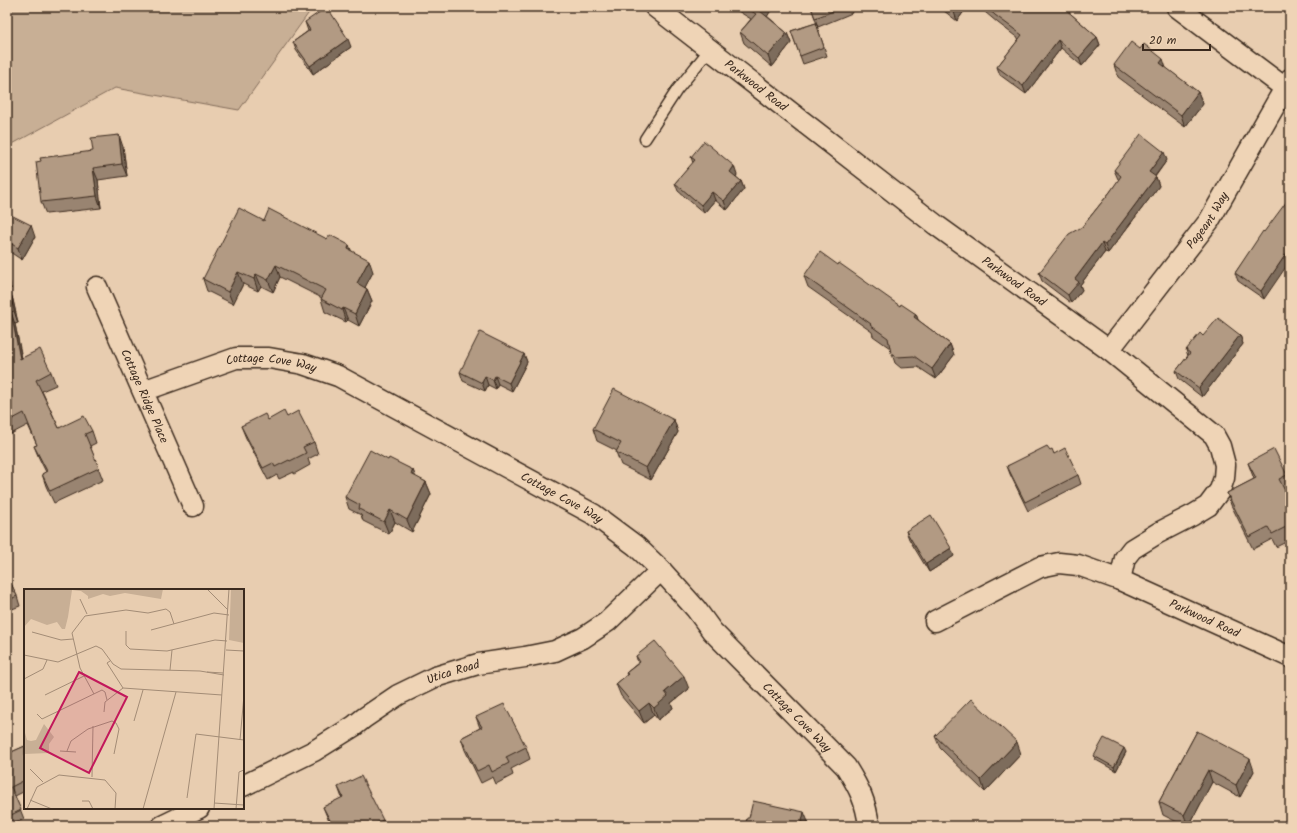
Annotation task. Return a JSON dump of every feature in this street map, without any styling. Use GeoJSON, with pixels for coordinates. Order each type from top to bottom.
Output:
{"type":"FeatureCollection","features":[{"type":"Feature","properties":{"kind":"street","name":"Parkwood Road"},"geometry":{"type":"LineString","coordinates":[[655,7],[936,225],[1109,350],[1214,435],[1220,446],[1225,465],[1224,478],[1220,490],[1208,506],[1158,532],[1132,549],[1125,558],[1120,580]]}},
{"type":"Feature","properties":{"kind":"street"},"geometry":{"type":"LineString","coordinates":[[1177,7],[1287,83]]}},
{"type":"Feature","properties":{"kind":"street","name":"Pageant Way"},"geometry":{"type":"LineString","coordinates":[[1109,350],[1209,221],[1287,83]]}},
{"type":"Feature","properties":{"kind":"street","name":"Cottage Ridge Place"},"geometry":{"type":"LineString","coordinates":[[97,287],[193,506]]}},
{"type":"Feature","properties":{"kind":"street","name":"Cottage Cove Way"},"geometry":{"type":"LineString","coordinates":[[143,391],[236,358],[269,358],[303,364],[338,376],[593,514],[636,546],[661,570],[696,609],[712,631],[846,767],[859,788],[868,813],[869,826]]}},
{"type":"Feature","properties":{"kind":"street","name":"Parkwood Road"},"geometry":{"type":"LineString","coordinates":[[935,621],[1040,567],[1059,563],[1078,565],[1120,580],[1290,657]]}},
{"type":"Feature","properties":{"kind":"street","name":"Utica Road"},"geometry":{"type":"LineString","coordinates":[[244,786],[314,751],[354,726],[398,695],[435,677],[478,664],[525,657],[555,650],[583,638],[607,622],[661,570]]}},
{"type":"Feature","properties":{"kind":"street"},"geometry":{"type":"LineString","coordinates":[[162,826],[197,809]]}},
{"type":"Feature","properties":{"kind":"lane"},"geometry":{"type":"LineString","coordinates":[[645,139],[677,90],[710,49]]}},
{"type":"Feature","properties":{"kind":"shaded area"},"geometry":{"type":"Polygon","coordinates":[[[7,7],[313,7],[239,110],[115,88],[7,147],[7,7]]]}},
{"type":"Feature","properties":{"kind":"building"},"geometry":{"type":"Polygon","coordinates":[[[327,7],[348,39],[310,66],[293,42],[310,30],[305,22],[327,7]]]}},
{"type":"Feature","properties":{"kind":"building"},"geometry":{"type":"Polygon","coordinates":[[[745,7],[762,7],[760,11],[787,33],[768,56],[740,32],[756,14],[745,7]]]}},
{"type":"Feature","properties":{"kind":"building"},"geometry":{"type":"Polygon","coordinates":[[[811,7],[844,7],[815,18],[811,7]]]}},
{"type":"Feature","properties":{"kind":"building"},"geometry":{"type":"Polygon","coordinates":[[[947,7],[958,7],[954,12],[947,7]]]}},
{"type":"Feature","properties":{"kind":"building"},"geometry":{"type":"Polygon","coordinates":[[[986,7],[1063,7],[1097,37],[1079,58],[1058,40],[1023,86],[997,67],[1022,35],[986,7]]]}},
{"type":"Feature","properties":{"kind":"building"},"geometry":{"type":"Polygon","coordinates":[[[816,23],[824,47],[800,56],[791,31],[816,23]]]}},
{"type":"Feature","properties":{"kind":"building"},"geometry":{"type":"Polygon","coordinates":[[[1131,42],[1140,49],[1144,44],[1163,59],[1160,63],[1198,92],[1181,115],[1114,65],[1131,42]]]}},
{"type":"Feature","properties":{"kind":"building"},"geometry":{"type":"Polygon","coordinates":[[[1141,134],[1164,152],[1149,172],[1156,177],[1105,245],[1102,243],[1075,279],[1079,282],[1068,295],[1039,273],[1069,234],[1082,227],[1110,192],[1121,176],[1114,170],[1141,134]]]}},
{"type":"Feature","properties":{"kind":"building"},"geometry":{"type":"Polygon","coordinates":[[[119,135],[122,164],[93,168],[97,196],[41,202],[36,162],[41,161],[40,158],[93,151],[91,138],[119,135]]]}},
{"type":"Feature","properties":{"kind":"building"},"geometry":{"type":"Polygon","coordinates":[[[704,141],[734,166],[730,172],[741,181],[724,201],[712,192],[701,205],[675,183],[695,160],[691,157],[704,141]]]}},
{"type":"Feature","properties":{"kind":"building"},"geometry":{"type":"Polygon","coordinates":[[[1290,197],[1290,248],[1261,291],[1235,273],[1263,231],[1264,232],[1290,197]]]}},
{"type":"Feature","properties":{"kind":"building"},"geometry":{"type":"Polygon","coordinates":[[[239,208],[264,221],[269,209],[327,239],[330,235],[349,245],[348,249],[369,260],[357,283],[367,289],[355,314],[343,308],[342,310],[321,299],[326,290],[276,265],[268,280],[256,274],[254,279],[238,272],[228,292],[203,279],[239,208]]]}},
{"type":"Feature","properties":{"kind":"building"},"geometry":{"type":"Polygon","coordinates":[[[7,213],[31,225],[18,248],[7,241],[7,213]]]}},
{"type":"Feature","properties":{"kind":"building"},"geometry":{"type":"Polygon","coordinates":[[[820,252],[838,265],[839,263],[900,306],[901,304],[916,314],[914,317],[950,344],[932,369],[914,356],[897,357],[891,353],[888,338],[804,276],[820,252]]]}},
{"type":"Feature","properties":{"kind":"building"},"geometry":{"type":"Polygon","coordinates":[[[7,288],[9,288],[14,311],[11,312],[20,359],[40,349],[51,372],[36,380],[59,428],[84,416],[92,431],[85,434],[99,468],[50,491],[42,474],[47,471],[34,446],[37,445],[24,413],[7,422],[7,288]]]}},
{"type":"Feature","properties":{"kind":"building"},"geometry":{"type":"Polygon","coordinates":[[[1218,318],[1240,335],[1199,388],[1176,371],[1190,353],[1186,350],[1200,333],[1203,336],[1218,318]]]}},
{"type":"Feature","properties":{"kind":"building"},"geometry":{"type":"Polygon","coordinates":[[[480,332],[524,354],[509,383],[495,376],[493,380],[485,376],[482,383],[460,372],[480,332]]]}},
{"type":"Feature","properties":{"kind":"building"},"geometry":{"type":"Polygon","coordinates":[[[1290,382],[1290,391],[1286,388],[1290,382]]]}},
{"type":"Feature","properties":{"kind":"building"},"geometry":{"type":"Polygon","coordinates":[[[614,389],[674,420],[646,468],[616,452],[621,443],[593,429],[614,389]]]}},
{"type":"Feature","properties":{"kind":"building"},"geometry":{"type":"Polygon","coordinates":[[[284,411],[287,417],[298,411],[314,442],[303,447],[306,453],[275,467],[273,463],[263,468],[241,426],[265,414],[268,420],[284,411]]]}},
{"type":"Feature","properties":{"kind":"building"},"geometry":{"type":"Polygon","coordinates":[[[1047,446],[1050,450],[1052,449],[1054,454],[1065,448],[1078,475],[1025,502],[1007,466],[1047,446]]]}},
{"type":"Feature","properties":{"kind":"building"},"geometry":{"type":"Polygon","coordinates":[[[1274,449],[1287,475],[1279,479],[1290,501],[1290,525],[1272,534],[1268,527],[1249,537],[1227,493],[1256,478],[1248,463],[1274,449]]]}},
{"type":"Feature","properties":{"kind":"building"},"geometry":{"type":"Polygon","coordinates":[[[370,450],[388,460],[389,458],[413,470],[411,474],[426,482],[407,520],[390,510],[384,522],[359,509],[360,505],[345,497],[370,450]]]}},
{"type":"Feature","properties":{"kind":"building"},"geometry":{"type":"Polygon","coordinates":[[[931,515],[951,548],[926,564],[906,531],[931,515]]]}},
{"type":"Feature","properties":{"kind":"building"},"geometry":{"type":"Polygon","coordinates":[[[7,575],[17,596],[7,601],[7,575]]]}},
{"type":"Feature","properties":{"kind":"building"},"geometry":{"type":"Polygon","coordinates":[[[655,641],[684,676],[665,692],[668,696],[654,708],[649,703],[639,711],[616,684],[628,674],[626,673],[640,662],[636,656],[655,641]]]}},
{"type":"Feature","properties":{"kind":"building"},"geometry":{"type":"Polygon","coordinates":[[[971,699],[1017,742],[981,780],[935,736],[971,699]]]}},
{"type":"Feature","properties":{"kind":"building"},"geometry":{"type":"Polygon","coordinates":[[[504,704],[526,747],[506,757],[509,763],[492,772],[489,765],[477,771],[461,738],[482,727],[476,717],[504,704]]]}},
{"type":"Feature","properties":{"kind":"building"},"geometry":{"type":"Polygon","coordinates":[[[1197,731],[1250,759],[1236,785],[1208,770],[1184,815],[1159,802],[1197,731]]]}},
{"type":"Feature","properties":{"kind":"building"},"geometry":{"type":"Polygon","coordinates":[[[1104,738],[1124,748],[1114,767],[1094,756],[1104,738]]]}},
{"type":"Feature","properties":{"kind":"building"},"geometry":{"type":"Polygon","coordinates":[[[24,746],[24,780],[11,787],[21,810],[7,817],[7,754],[24,746]]]}},
{"type":"Feature","properties":{"kind":"building"},"geometry":{"type":"Polygon","coordinates":[[[361,776],[383,820],[370,826],[333,826],[323,807],[343,797],[338,787],[361,776]]]}},
{"type":"Feature","properties":{"kind":"building"},"geometry":{"type":"Polygon","coordinates":[[[753,801],[804,812],[801,826],[745,826],[747,818],[749,818],[753,801]]]}}]}
